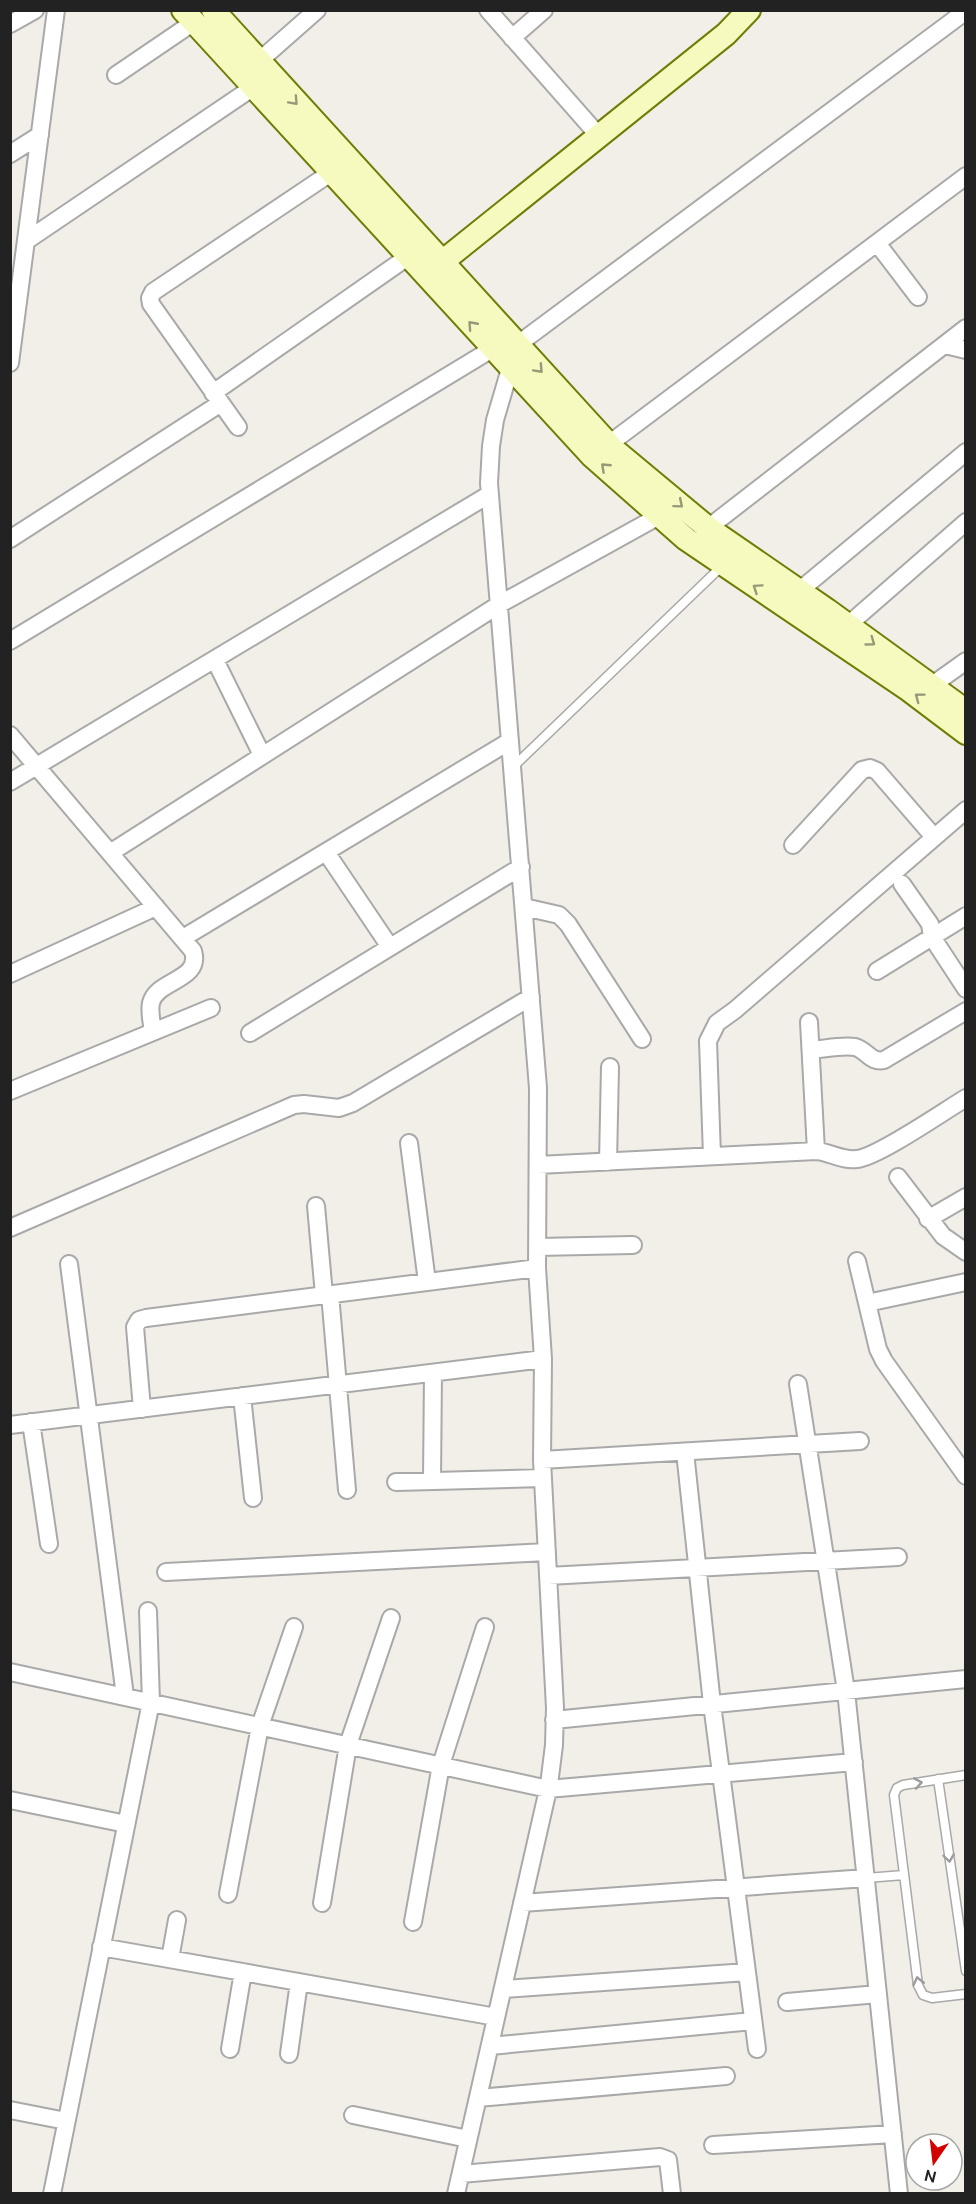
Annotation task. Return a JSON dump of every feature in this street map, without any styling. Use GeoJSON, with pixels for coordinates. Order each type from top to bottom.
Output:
{"type":"FeatureCollection","features":[{"type":"Feature","properties":{"kind":"main road"},"geometry":{"type":"LineString","coordinates":[[435,268],[726,34],[749,10]]}},
{"type":"Feature","properties":{"kind":"main road"},"geometry":{"type":"LineString","coordinates":[[197,14],[261,75],[435,268],[507,344],[609,444],[708,528],[848,625],[966,711]]}},
{"type":"Feature","properties":{"kind":"main road"},"geometry":{"type":"LineString","coordinates":[[261,75],[332,172],[409,256],[435,268]]}},
{"type":"Feature","properties":{"kind":"main road"},"geometry":{"type":"LineString","coordinates":[[507,344],[511,368],[592,456],[686,539],[909,690],[966,733]]}},
{"type":"Feature","properties":{"kind":"street"},"geometry":{"type":"LineString","coordinates":[[10,24],[35,10]]}},
{"type":"Feature","properties":{"kind":"street"},"geometry":{"type":"LineString","coordinates":[[10,363],[14,316],[56,10]]}},
{"type":"Feature","properties":{"kind":"street"},"geometry":{"type":"LineString","coordinates":[[26,241],[261,75],[317,10]]}},
{"type":"Feature","properties":{"kind":"street"},"geometry":{"type":"LineString","coordinates":[[488,10],[599,136]]}},
{"type":"Feature","properties":{"kind":"street"},"geometry":{"type":"LineString","coordinates":[[512,38],[544,10]]}},
{"type":"Feature","properties":{"kind":"street"},"geometry":{"type":"LineString","coordinates":[[10,641],[507,344],[966,11]]}},
{"type":"Feature","properties":{"kind":"street"},"geometry":{"type":"LineString","coordinates":[[116,75],[197,14]]}},
{"type":"Feature","properties":{"kind":"street"},"geometry":{"type":"LineString","coordinates":[[10,154],[40,135]]}},
{"type":"Feature","properties":{"kind":"street"},"geometry":{"type":"LineString","coordinates":[[238,427],[151,304],[150,298],[153,292],[332,172]]}},
{"type":"Feature","properties":{"kind":"street"},"geometry":{"type":"LineString","coordinates":[[609,444],[966,176]]}},
{"type":"Feature","properties":{"kind":"street"},"geometry":{"type":"LineString","coordinates":[[877,243],[918,297]]}},
{"type":"Feature","properties":{"kind":"street"},"geometry":{"type":"LineString","coordinates":[[10,539],[217,398],[409,256]]}},
{"type":"Feature","properties":{"kind":"street"},"geometry":{"type":"LineString","coordinates":[[708,528],[966,328]]}},
{"type":"Feature","properties":{"kind":"street"},"geometry":{"type":"LineString","coordinates":[[945,345],[966,350]]}},
{"type":"Feature","properties":{"kind":"street"},"geometry":{"type":"LineString","coordinates":[[456,2193],[548,1789],[554,1720],[542,1460],[543,1359],[537,1268],[538,1088],[490,494],[490,446],[495,420],[511,368]]}},
{"type":"Feature","properties":{"kind":"street"},"geometry":{"type":"LineString","coordinates":[[799,591],[966,452]]}},
{"type":"Feature","properties":{"kind":"street"},"geometry":{"type":"LineString","coordinates":[[10,782],[490,494]]}},
{"type":"Feature","properties":{"kind":"street"},"geometry":{"type":"LineString","coordinates":[[110,853],[500,604],[659,516]]}},
{"type":"Feature","properties":{"kind":"street"},"geometry":{"type":"LineString","coordinates":[[848,625],[966,522]]}},
{"type":"Feature","properties":{"kind":"street"},"geometry":{"type":"LineString","coordinates":[[215,660],[262,755]]}},
{"type":"Feature","properties":{"kind":"street"},"geometry":{"type":"LineString","coordinates":[[931,686],[966,661]]}},
{"type":"Feature","properties":{"kind":"street"},"geometry":{"type":"LineString","coordinates":[[10,735],[193,951],[196,959],[190,971],[157,992],[152,1002],[153,1032]]}},
{"type":"Feature","properties":{"kind":"street"},"geometry":{"type":"LineString","coordinates":[[183,938],[510,741]]}},
{"type":"Feature","properties":{"kind":"street"},"geometry":{"type":"LineString","coordinates":[[793,845],[862,771],[870,768],[878,771],[934,837]]}},
{"type":"Feature","properties":{"kind":"street"},"geometry":{"type":"LineString","coordinates":[[712,1156],[708,1041],[717,1023],[735,1010],[966,810]]}},
{"type":"Feature","properties":{"kind":"street"},"geometry":{"type":"LineString","coordinates":[[326,852],[390,947]]}},
{"type":"Feature","properties":{"kind":"street"},"geometry":{"type":"LineString","coordinates":[[250,1033],[521,867]]}},
{"type":"Feature","properties":{"kind":"street"},"geometry":{"type":"LineString","coordinates":[[902,884],[930,924],[932,937],[966,989]]}},
{"type":"Feature","properties":{"kind":"street"},"geometry":{"type":"LineString","coordinates":[[10,974],[156,907]]}},
{"type":"Feature","properties":{"kind":"street"},"geometry":{"type":"LineString","coordinates":[[524,907],[559,915],[568,924],[642,1039]]}},
{"type":"Feature","properties":{"kind":"street"},"geometry":{"type":"LineString","coordinates":[[877,972],[966,916]]}},
{"type":"Feature","properties":{"kind":"street"},"geometry":{"type":"LineString","coordinates":[[10,1228],[294,1105],[339,1108],[354,1103],[531,997]]}},
{"type":"Feature","properties":{"kind":"street"},"geometry":{"type":"LineString","coordinates":[[10,1091],[211,1008]]}},
{"type":"Feature","properties":{"kind":"street"},"geometry":{"type":"LineString","coordinates":[[811,1050],[856,1047],[872,1059],[884,1060],[966,1011]]}},
{"type":"Feature","properties":{"kind":"street"},"geometry":{"type":"LineString","coordinates":[[809,1022],[816,1151]]}},
{"type":"Feature","properties":{"kind":"street"},"geometry":{"type":"LineString","coordinates":[[608,1162],[610,1067]]}},
{"type":"Feature","properties":{"kind":"street"},"geometry":{"type":"LineString","coordinates":[[538,1165],[816,1151],[848,1160],[860,1159],[876,1152],[966,1098]]}},
{"type":"Feature","properties":{"kind":"street"},"geometry":{"type":"LineString","coordinates":[[409,1143],[427,1282]]}},
{"type":"Feature","properties":{"kind":"street"},"geometry":{"type":"LineString","coordinates":[[898,1177],[943,1236],[966,1252]]}},
{"type":"Feature","properties":{"kind":"street"},"geometry":{"type":"LineString","coordinates":[[928,1219],[966,1197]]}},
{"type":"Feature","properties":{"kind":"street"},"geometry":{"type":"LineString","coordinates":[[316,1206],[339,1384],[347,1490]]}},
{"type":"Feature","properties":{"kind":"street"},"geometry":{"type":"LineString","coordinates":[[538,1247],[633,1245]]}},
{"type":"Feature","properties":{"kind":"street"},"geometry":{"type":"LineString","coordinates":[[857,1261],[878,1349],[884,1361],[960,1455],[966,1476]]}},
{"type":"Feature","properties":{"kind":"street"},"geometry":{"type":"LineString","coordinates":[[69,1264],[125,1696]]}},
{"type":"Feature","properties":{"kind":"street"},"geometry":{"type":"LineString","coordinates":[[142,1409],[135,1327],[139,1320],[537,1268]]}},
{"type":"Feature","properties":{"kind":"street"},"geometry":{"type":"LineString","coordinates":[[867,1303],[966,1282]]}},
{"type":"Feature","properties":{"kind":"street"},"geometry":{"type":"LineString","coordinates":[[10,1425],[543,1359]]}},
{"type":"Feature","properties":{"kind":"street"},"geometry":{"type":"LineString","coordinates":[[432,1481],[433,1373]]}},
{"type":"Feature","properties":{"kind":"street"},"geometry":{"type":"LineString","coordinates":[[798,1384],[846,1691],[899,2193]]}},
{"type":"Feature","properties":{"kind":"street"},"geometry":{"type":"LineString","coordinates":[[242,1396],[253,1498]]}},
{"type":"Feature","properties":{"kind":"street"},"geometry":{"type":"LineString","coordinates":[[31,1422],[49,1544]]}},
{"type":"Feature","properties":{"kind":"street"},"geometry":{"type":"LineString","coordinates":[[542,1460],[860,1441]]}},
{"type":"Feature","properties":{"kind":"street"},"geometry":{"type":"LineString","coordinates":[[685,1452],[712,1704],[757,2049]]}},
{"type":"Feature","properties":{"kind":"street"},"geometry":{"type":"LineString","coordinates":[[396,1482],[543,1478]]}},
{"type":"Feature","properties":{"kind":"street"},"geometry":{"type":"LineString","coordinates":[[166,1572],[547,1552]]}},
{"type":"Feature","properties":{"kind":"street"},"geometry":{"type":"LineString","coordinates":[[548,1576],[898,1557]]}},
{"type":"Feature","properties":{"kind":"street"},"geometry":{"type":"LineString","coordinates":[[51,2193],[151,1702],[148,1611]]}},
{"type":"Feature","properties":{"kind":"street"},"geometry":{"type":"LineString","coordinates":[[322,1903],[348,1745],[391,1618]]}},
{"type":"Feature","properties":{"kind":"street"},"geometry":{"type":"LineString","coordinates":[[228,1894],[260,1726],[294,1627]]}},
{"type":"Feature","properties":{"kind":"street"},"geometry":{"type":"LineString","coordinates":[[413,1922],[441,1765],[485,1628]]}},
{"type":"Feature","properties":{"kind":"street"},"geometry":{"type":"LineString","coordinates":[[10,1672],[548,1789],[854,1762]]}},
{"type":"Feature","properties":{"kind":"street"},"geometry":{"type":"LineString","coordinates":[[554,1720],[963,1678]]}},
{"type":"Feature","properties":{"kind":"street"},"geometry":{"type":"LineString","coordinates":[[11,1800],[126,1824]]}},
{"type":"Feature","properties":{"kind":"street"},"geometry":{"type":"LineString","coordinates":[[522,1903],[866,1878]]}},
{"type":"Feature","properties":{"kind":"street"},"geometry":{"type":"LineString","coordinates":[[170,1959],[177,1920]]}},
{"type":"Feature","properties":{"kind":"street"},"geometry":{"type":"LineString","coordinates":[[101,1947],[496,2017]]}},
{"type":"Feature","properties":{"kind":"street"},"geometry":{"type":"LineString","coordinates":[[230,2049],[243,1972]]}},
{"type":"Feature","properties":{"kind":"street"},"geometry":{"type":"LineString","coordinates":[[503,1989],[747,1972]]}},
{"type":"Feature","properties":{"kind":"street"},"geometry":{"type":"LineString","coordinates":[[289,2054],[299,1982]]}},
{"type":"Feature","properties":{"kind":"street"},"geometry":{"type":"LineString","coordinates":[[787,2002],[878,1994]]}},
{"type":"Feature","properties":{"kind":"street"},"geometry":{"type":"LineString","coordinates":[[490,2046],[753,2021]]}},
{"type":"Feature","properties":{"kind":"street"},"geometry":{"type":"LineString","coordinates":[[478,2098],[726,2076]]}},
{"type":"Feature","properties":{"kind":"street"},"geometry":{"type":"LineString","coordinates":[[10,2110],[66,2121]]}},
{"type":"Feature","properties":{"kind":"street"},"geometry":{"type":"LineString","coordinates":[[353,2115],[468,2139]]}},
{"type":"Feature","properties":{"kind":"street"},"geometry":{"type":"LineString","coordinates":[[713,2145],[893,2134]]}},
{"type":"Feature","properties":{"kind":"street"},"geometry":{"type":"LineString","coordinates":[[461,2174],[660,2157],[668,2160],[672,2193]]}},
{"type":"Feature","properties":{"kind":"lane"},"geometry":{"type":"LineString","coordinates":[[512,767],[723,565]]}},
{"type":"Feature","properties":{"kind":"lane"},"geometry":{"type":"LineString","coordinates":[[966,1775],[903,1785],[897,1788],[894,1795],[918,1985],[923,1995],[932,1998],[966,1994]]}},
{"type":"Feature","properties":{"kind":"lane"},"geometry":{"type":"LineString","coordinates":[[938,1779],[966,1971]]}},
{"type":"Feature","properties":{"kind":"lane"},"geometry":{"type":"LineString","coordinates":[[866,1878],[904,1875]]}}]}
